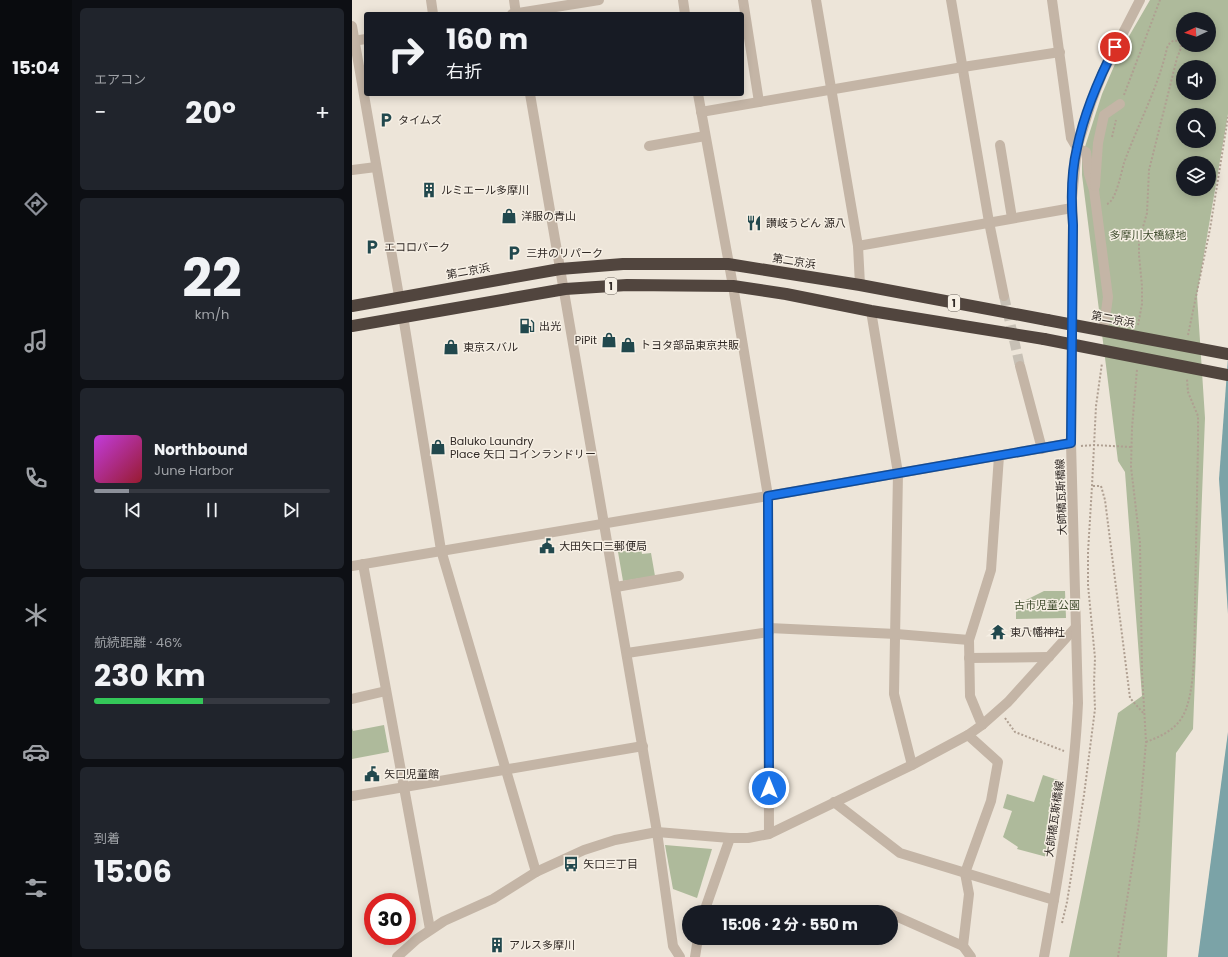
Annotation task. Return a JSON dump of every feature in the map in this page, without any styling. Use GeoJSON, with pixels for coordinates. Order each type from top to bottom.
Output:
{"type":"FeatureCollection","features":[{"type":"Feature","properties":{"kind":"highway","name":"第二京浜"},"geometry":{"type":"LineString","coordinates":[[352,306],[399,296],[560,269],[623,264],[728,264],[860,285],[1228,354]]}},
{"type":"Feature","properties":{"kind":"highway","name":"1"},"geometry":{"type":"LineString","coordinates":[[352,326],[402,316],[565,289],[627,285],[733,286],[786,294],[871,312],[1044,339],[1228,375]]}},
{"type":"Feature","properties":{"kind":"street"},"geometry":{"type":"LineString","coordinates":[[431,0],[433,12]]}},
{"type":"Feature","properties":{"kind":"street"},"geometry":{"type":"LineString","coordinates":[[514,0],[515,12]]}},
{"type":"Feature","properties":{"kind":"street"},"geometry":{"type":"LineString","coordinates":[[527,12],[599,0]]}},
{"type":"Feature","properties":{"kind":"street"},"geometry":{"type":"LineString","coordinates":[[683,0],[685,12]]}},
{"type":"Feature","properties":{"kind":"street"},"geometry":{"type":"LineString","coordinates":[[743,0],[759,102]]}},
{"type":"Feature","properties":{"kind":"street"},"geometry":{"type":"LineString","coordinates":[[816,0],[858,246],[860,285]]}},
{"type":"Feature","properties":{"kind":"street"},"geometry":{"type":"LineString","coordinates":[[951,0],[989,222],[1004,296]]}},
{"type":"Feature","properties":{"kind":"street"},"geometry":{"type":"LineString","coordinates":[[1052,0],[1071,138],[1077,148],[1086,152],[1089,174],[1094,190],[1108,297],[1104,326]]}},
{"type":"Feature","properties":{"kind":"street","name":"大師橋瓦斯橋線"},"geometry":{"type":"LineString","coordinates":[[1044,957],[1065,837],[1077,735],[1078,703],[1074,445],[1073,179],[1077,148],[1091,103],[1103,72],[1140,0]]}},
{"type":"Feature","properties":{"kind":"street"},"geometry":{"type":"LineString","coordinates":[[352,26],[353,41],[399,296]]}},
{"type":"Feature","properties":{"kind":"street"},"geometry":{"type":"LineString","coordinates":[[353,41],[364,39]]}},
{"type":"Feature","properties":{"kind":"street"},"geometry":{"type":"LineString","coordinates":[[701,112],[1060,52]]}},
{"type":"Feature","properties":{"kind":"street"},"geometry":{"type":"LineString","coordinates":[[530,96],[643,746],[673,946],[680,957]]}},
{"type":"Feature","properties":{"kind":"street"},"geometry":{"type":"LineString","coordinates":[[698,96],[733,286],[768,496],[769,834]]}},
{"type":"Feature","properties":{"kind":"street"},"geometry":{"type":"LineString","coordinates":[[1094,190],[1096,181],[1098,143],[1104,115],[1120,104]]}},
{"type":"Feature","properties":{"kind":"street"},"geometry":{"type":"LineString","coordinates":[[649,146],[705,136]]}},
{"type":"Feature","properties":{"kind":"street"},"geometry":{"type":"LineString","coordinates":[[1000,145],[1012,218]]}},
{"type":"Feature","properties":{"kind":"street"},"geometry":{"type":"LineString","coordinates":[[352,170],[376,166]]}},
{"type":"Feature","properties":{"kind":"street"},"geometry":{"type":"LineString","coordinates":[[858,246],[1072,208]]}},
{"type":"Feature","properties":{"kind":"street"},"geometry":{"type":"LineString","coordinates":[[871,312],[898,473],[894,694],[912,765]]}},
{"type":"Feature","properties":{"kind":"street"},"geometry":{"type":"LineString","coordinates":[[402,316],[441,550],[536,872]]}},
{"type":"Feature","properties":{"kind":"street"},"geometry":{"type":"LineString","coordinates":[[1020,366],[1042,449]]}},
{"type":"Feature","properties":{"kind":"street"},"geometry":{"type":"LineString","coordinates":[[352,566],[999,456],[1074,445]]}},
{"type":"Feature","properties":{"kind":"street"},"geometry":{"type":"LineString","coordinates":[[982,725],[970,696],[969,640],[991,570],[999,456]]}},
{"type":"Feature","properties":{"kind":"street"},"geometry":{"type":"LineString","coordinates":[[363,564],[430,929]]}},
{"type":"Feature","properties":{"kind":"street"},"geometry":{"type":"LineString","coordinates":[[616,587],[680,576]]}},
{"type":"Feature","properties":{"kind":"street"},"geometry":{"type":"LineString","coordinates":[[398,957],[416,939],[444,920],[492,899],[536,872],[584,850],[635,835],[657,832],[730,838],[748,838],[769,834],[912,765],[968,736],[982,725],[1076,628]]}},
{"type":"Feature","properties":{"kind":"street"},"geometry":{"type":"LineString","coordinates":[[627,653],[769,630],[896,634],[969,640]]}},
{"type":"Feature","properties":{"kind":"street"},"geometry":{"type":"LineString","coordinates":[[969,658],[1049,657]]}},
{"type":"Feature","properties":{"kind":"street"},"geometry":{"type":"LineString","coordinates":[[352,699],[386,691]]}},
{"type":"Feature","properties":{"kind":"street"},"geometry":{"type":"LineString","coordinates":[[963,946],[969,894],[965,873],[991,801],[998,762],[968,736]]}},
{"type":"Feature","properties":{"kind":"street"},"geometry":{"type":"LineString","coordinates":[[352,796],[643,746]]}},
{"type":"Feature","properties":{"kind":"street"},"geometry":{"type":"LineString","coordinates":[[834,802],[900,853],[1054,900]]}},
{"type":"Feature","properties":{"kind":"street"},"geometry":{"type":"LineString","coordinates":[[706,905],[730,838]]}},
{"type":"Feature","properties":{"kind":"street"},"geometry":{"type":"LineString","coordinates":[[898,917],[963,946],[971,957]]}},
{"type":"Feature","properties":{"kind":"street"},"geometry":{"type":"LineString","coordinates":[[694,957],[697,945]]}},
{"type":"Feature","properties":{"kind":"path"},"geometry":{"type":"LineString","coordinates":[[1120,104],[1160,0]]}},
{"type":"Feature","properties":{"kind":"path"},"geometry":{"type":"LineString","coordinates":[[1103,203],[1110,203],[1114,197],[1126,157],[1157,81],[1169,43],[1174,40],[1180,42],[1181,48],[1177,58],[1149,170],[1147,213],[1139,241],[1142,304],[1138,326]]}},
{"type":"Feature","properties":{"kind":"path"},"geometry":{"type":"LineString","coordinates":[[1188,336],[1210,229],[1228,117]]}},
{"type":"Feature","properties":{"kind":"path"},"geometry":{"type":"LineString","coordinates":[[1100,231],[1128,232],[1139,241]]}},
{"type":"Feature","properties":{"kind":"path"},"geometry":{"type":"LineString","coordinates":[[1102,362],[1096,406],[1092,486],[1101,486],[1105,500],[1130,698],[1144,715]]}},
{"type":"Feature","properties":{"kind":"path"},"geometry":{"type":"LineString","coordinates":[[1118,957],[1139,823],[1146,742],[1142,672],[1140,543],[1131,467],[1137,364]]}},
{"type":"Feature","properties":{"kind":"path"},"geometry":{"type":"LineString","coordinates":[[1146,742],[1167,733],[1181,720],[1191,692],[1197,541],[1198,416],[1188,392],[1186,378]]}},
{"type":"Feature","properties":{"kind":"path"},"geometry":{"type":"LineString","coordinates":[[1074,445],[1132,447]]}},
{"type":"Feature","properties":{"kind":"path"},"geometry":{"type":"LineString","coordinates":[[1010,631],[1060,631]]}},
{"type":"Feature","properties":{"kind":"path"},"geometry":{"type":"LineString","coordinates":[[998,710],[1015,732],[1060,750]]}},
{"type":"Feature","properties":{"kind":"green space","name":"多摩川大橋緑地"},"geometry":{"type":"Polygon","coordinates":[[[1150,0],[1228,0],[1228,114],[1216,184],[1216,156],[1176,156],[1176,196],[1214,196],[1197,295],[1205,418],[1193,729],[1176,753],[1167,957],[1069,957],[1118,713],[1142,696],[1125,472],[1118,461],[1082,175],[1082,156],[1102,94],[1121,50],[1150,0]]]}},
{"type":"Feature","properties":{"kind":"green space"},"geometry":{"type":"Polygon","coordinates":[[[641,549],[642,554],[651,553],[655,576],[623,581],[618,552],[641,549]]]}},
{"type":"Feature","properties":{"kind":"green space","name":"古市児童公園"},"geometry":{"type":"Polygon","coordinates":[[[1044,591],[1065,591],[1066,618],[1016,619],[1016,605],[1044,591]]]}},
{"type":"Feature","properties":{"kind":"green space"},"geometry":{"type":"Polygon","coordinates":[[[384,725],[389,752],[352,759],[352,728],[353,731],[384,725]]]}},
{"type":"Feature","properties":{"kind":"green space"},"geometry":{"type":"Polygon","coordinates":[[[1043,775],[1058,780],[1047,857],[1017,849],[1018,847],[1003,837],[1012,811],[1003,808],[1007,794],[1034,802],[1043,775]]]}},
{"type":"Feature","properties":{"kind":"green space"},"geometry":{"type":"Polygon","coordinates":[[[665,845],[712,849],[697,898],[673,889],[665,845]]]}},
{"type":"Feature","properties":{"kind":"water"},"geometry":{"type":"Polygon","coordinates":[[[1228,358],[1228,614],[1219,479],[1228,358]]]}},
{"type":"Feature","properties":{"kind":"water"},"geometry":{"type":"Polygon","coordinates":[[[1228,732],[1228,957],[1198,957],[1228,732]]]}},
{"type":"Feature","properties":{"kind":"tunnel"},"geometry":{"type":"LineString","coordinates":[[1004,296],[1020,366]]}},
{"type":"Feature","properties":{"kind":"place","name":"タイムズ"},"geometry":{"type":"Point","coordinates":[386,120]}},
{"type":"Feature","properties":{"kind":"place","name":"ルミエール多摩川"},"geometry":{"type":"Point","coordinates":[429,190]}},
{"type":"Feature","properties":{"kind":"place","name":"洋服の青山"},"geometry":{"type":"Point","coordinates":[509,216]}},
{"type":"Feature","properties":{"kind":"place","name":"讃岐うどん 源八"},"geometry":{"type":"Point","coordinates":[754,223]}},
{"type":"Feature","properties":{"kind":"place","name":"エコロパーク"},"geometry":{"type":"Point","coordinates":[372,247]}},
{"type":"Feature","properties":{"kind":"place","name":"三井のリパーク"},"geometry":{"type":"Point","coordinates":[514,253]}},
{"type":"Feature","properties":{"kind":"place","name":"出光"},"geometry":{"type":"Point","coordinates":[527,326]}},
{"type":"Feature","properties":{"kind":"place","name":"PiPit"},"geometry":{"type":"Point","coordinates":[609,340]}},
{"type":"Feature","properties":{"kind":"place","name":"トヨタ部品東京共販"},"geometry":{"type":"Point","coordinates":[628,345]}},
{"type":"Feature","properties":{"kind":"place","name":"東京スバル"},"geometry":{"type":"Point","coordinates":[451,347]}},
{"type":"Feature","properties":{"kind":"place","name":"Baluko Laundry Place 矢口 コインランドリー"},"geometry":{"type":"Point","coordinates":[438,447]}},
{"type":"Feature","properties":{"kind":"place","name":"大田矢口三郵便局"},"geometry":{"type":"Point","coordinates":[547,546]}},
{"type":"Feature","properties":{"kind":"place","name":"東八幡神社"},"geometry":{"type":"Point","coordinates":[998,632]}},
{"type":"Feature","properties":{"kind":"place","name":"矢口児童館"},"geometry":{"type":"Point","coordinates":[372,774]}},
{"type":"Feature","properties":{"kind":"place","name":"矢口三丁目"},"geometry":{"type":"Point","coordinates":[571,864]}},
{"type":"Feature","properties":{"kind":"place","name":"アルス多摩川"},"geometry":{"type":"Point","coordinates":[497,945]}},
{"type":"Feature","properties":{"kind":"route"},"geometry":{"type":"LineString","coordinates":[[769,788],[768,496],[1071,443],[1072,198],[1074,164],[1077,148],[1091,103],[1115,47]]}}]}
